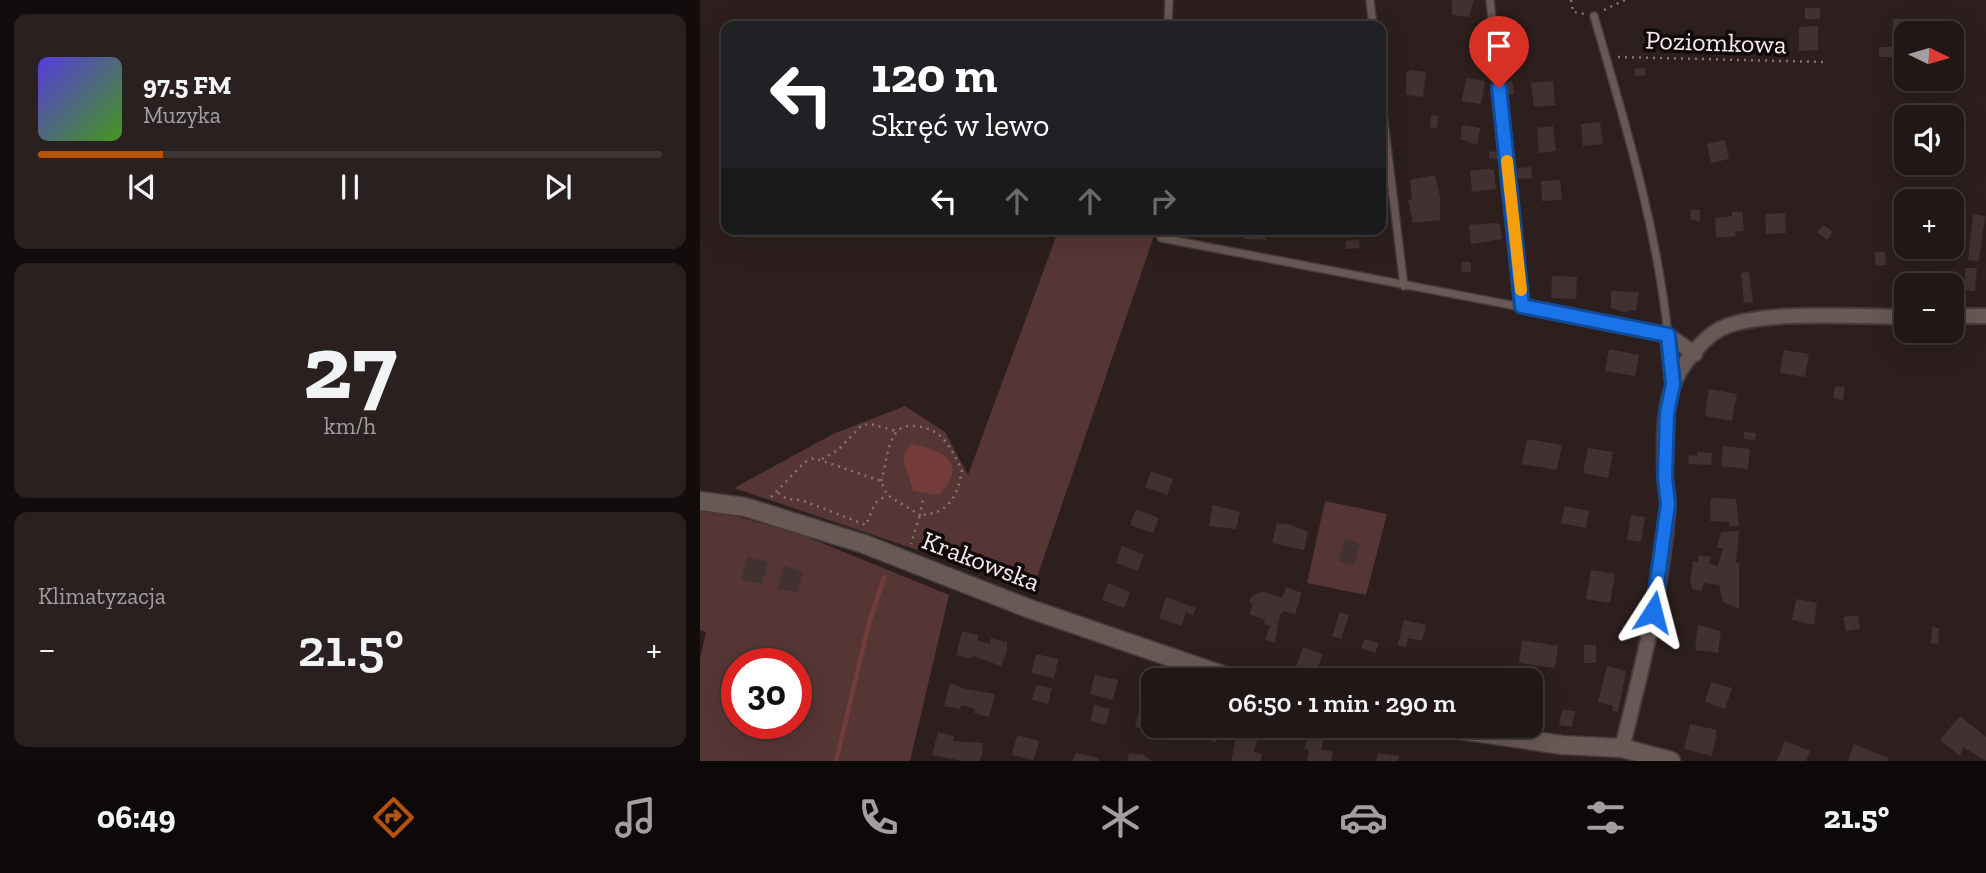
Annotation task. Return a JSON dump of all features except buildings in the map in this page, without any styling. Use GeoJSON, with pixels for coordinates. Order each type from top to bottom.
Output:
{"type":"FeatureCollection","features":[{"type":"Feature","properties":{"kind":"street"},"geometry":{"type":"LineString","coordinates":[[1964,316],[1986,316]]}},
{"type":"Feature","properties":{"kind":"street"},"geometry":{"type":"LineString","coordinates":[[1673,384],[1695,354],[1720,329],[1749,321],[1894,317]]}},
{"type":"Feature","properties":{"kind":"street"},"geometry":{"type":"LineString","coordinates":[[1668,335],[1695,354]]}},
{"type":"Feature","properties":{"kind":"street"},"geometry":{"type":"LineString","coordinates":[[1622,748],[1654,607],[1668,504],[1665,477],[1667,413],[1673,384],[1668,335]]}},
{"type":"Feature","properties":{"kind":"street","name":"Krakowska"},"geometry":{"type":"LineString","coordinates":[[700,501],[745,507],[905,560],[1085,629],[1201,668]]}},
{"type":"Feature","properties":{"kind":"street"},"geometry":{"type":"LineString","coordinates":[[1515,738],[1563,745],[1622,748],[1671,761]]}},
{"type":"Feature","properties":{"kind":"lane"},"geometry":{"type":"LineString","coordinates":[[1168,21],[1169,0]]}},
{"type":"Feature","properties":{"kind":"lane"},"geometry":{"type":"LineString","coordinates":[[1370,0],[1372,21]]}},
{"type":"Feature","properties":{"kind":"lane"},"geometry":{"type":"LineString","coordinates":[[1490,0],[1522,306]]}},
{"type":"Feature","properties":{"kind":"lane"},"geometry":{"type":"LineString","coordinates":[[1161,235],[1161,238],[1404,286],[1668,335],[1661,267],[1644,187],[1594,16]]}},
{"type":"Feature","properties":{"kind":"lane"},"geometry":{"type":"LineString","coordinates":[[1386,138],[1404,286]]}},
{"type":"Feature","properties":{"kind":"path"},"geometry":{"type":"LineString","coordinates":[[1571,0],[1573,12],[1594,16],[1625,0]]}},
{"type":"Feature","properties":{"kind":"path","name":"Poziomkowa"},"geometry":{"type":"LineString","coordinates":[[1606,56],[1825,62]]}},
{"type":"Feature","properties":{"kind":"path"},"geometry":{"type":"LineString","coordinates":[[766,501],[805,462],[822,459],[838,450],[862,425],[870,424],[896,431]]}},
{"type":"Feature","properties":{"kind":"path"},"geometry":{"type":"LineString","coordinates":[[906,425],[934,429],[947,440],[962,470],[959,486],[947,508],[936,514],[920,514],[887,495],[881,481],[896,431],[906,425]]}},
{"type":"Feature","properties":{"kind":"path"},"geometry":{"type":"LineString","coordinates":[[822,459],[881,481]]}},
{"type":"Feature","properties":{"kind":"path"},"geometry":{"type":"LineString","coordinates":[[777,492],[787,499],[801,500],[866,524],[875,503],[887,495]]}},
{"type":"Feature","properties":{"kind":"path"},"geometry":{"type":"LineString","coordinates":[[905,560],[923,499]]}},
{"type":"Feature","properties":{"kind":"shaded area"},"geometry":{"type":"Polygon","coordinates":[[[1057,235],[1154,235],[1033,589],[734,488],[833,434],[905,406],[945,432],[968,475],[1057,235]]]}},
{"type":"Feature","properties":{"kind":"shaded area"},"geometry":{"type":"Polygon","coordinates":[[[910,444],[932,449],[948,459],[952,466],[948,484],[939,495],[913,491],[903,458],[910,444]]]}},
{"type":"Feature","properties":{"kind":"shaded area"},"geometry":{"type":"Polygon","coordinates":[[[1325,501],[1387,514],[1366,595],[1307,583],[1325,501]]]}},
{"type":"Feature","properties":{"kind":"shaded area"},"geometry":{"type":"Polygon","coordinates":[[[700,509],[715,510],[805,536],[949,595],[910,761],[700,761],[700,659],[706,632],[700,630],[700,509]]]}},
{"type":"Feature","properties":{"kind":"waterway"},"geometry":{"type":"LineString","coordinates":[[836,761],[869,623],[884,578]]}},
{"type":"Feature","properties":{"kind":"slow traffic"},"geometry":{"type":"LineString","coordinates":[[1507,161],[1521,290]]}},
{"type":"Feature","properties":{"kind":"route"},"geometry":{"type":"LineString","coordinates":[[1499,88],[1522,306],[1668,335],[1673,384],[1667,413],[1665,477],[1668,504],[1653,612]]}}]}
